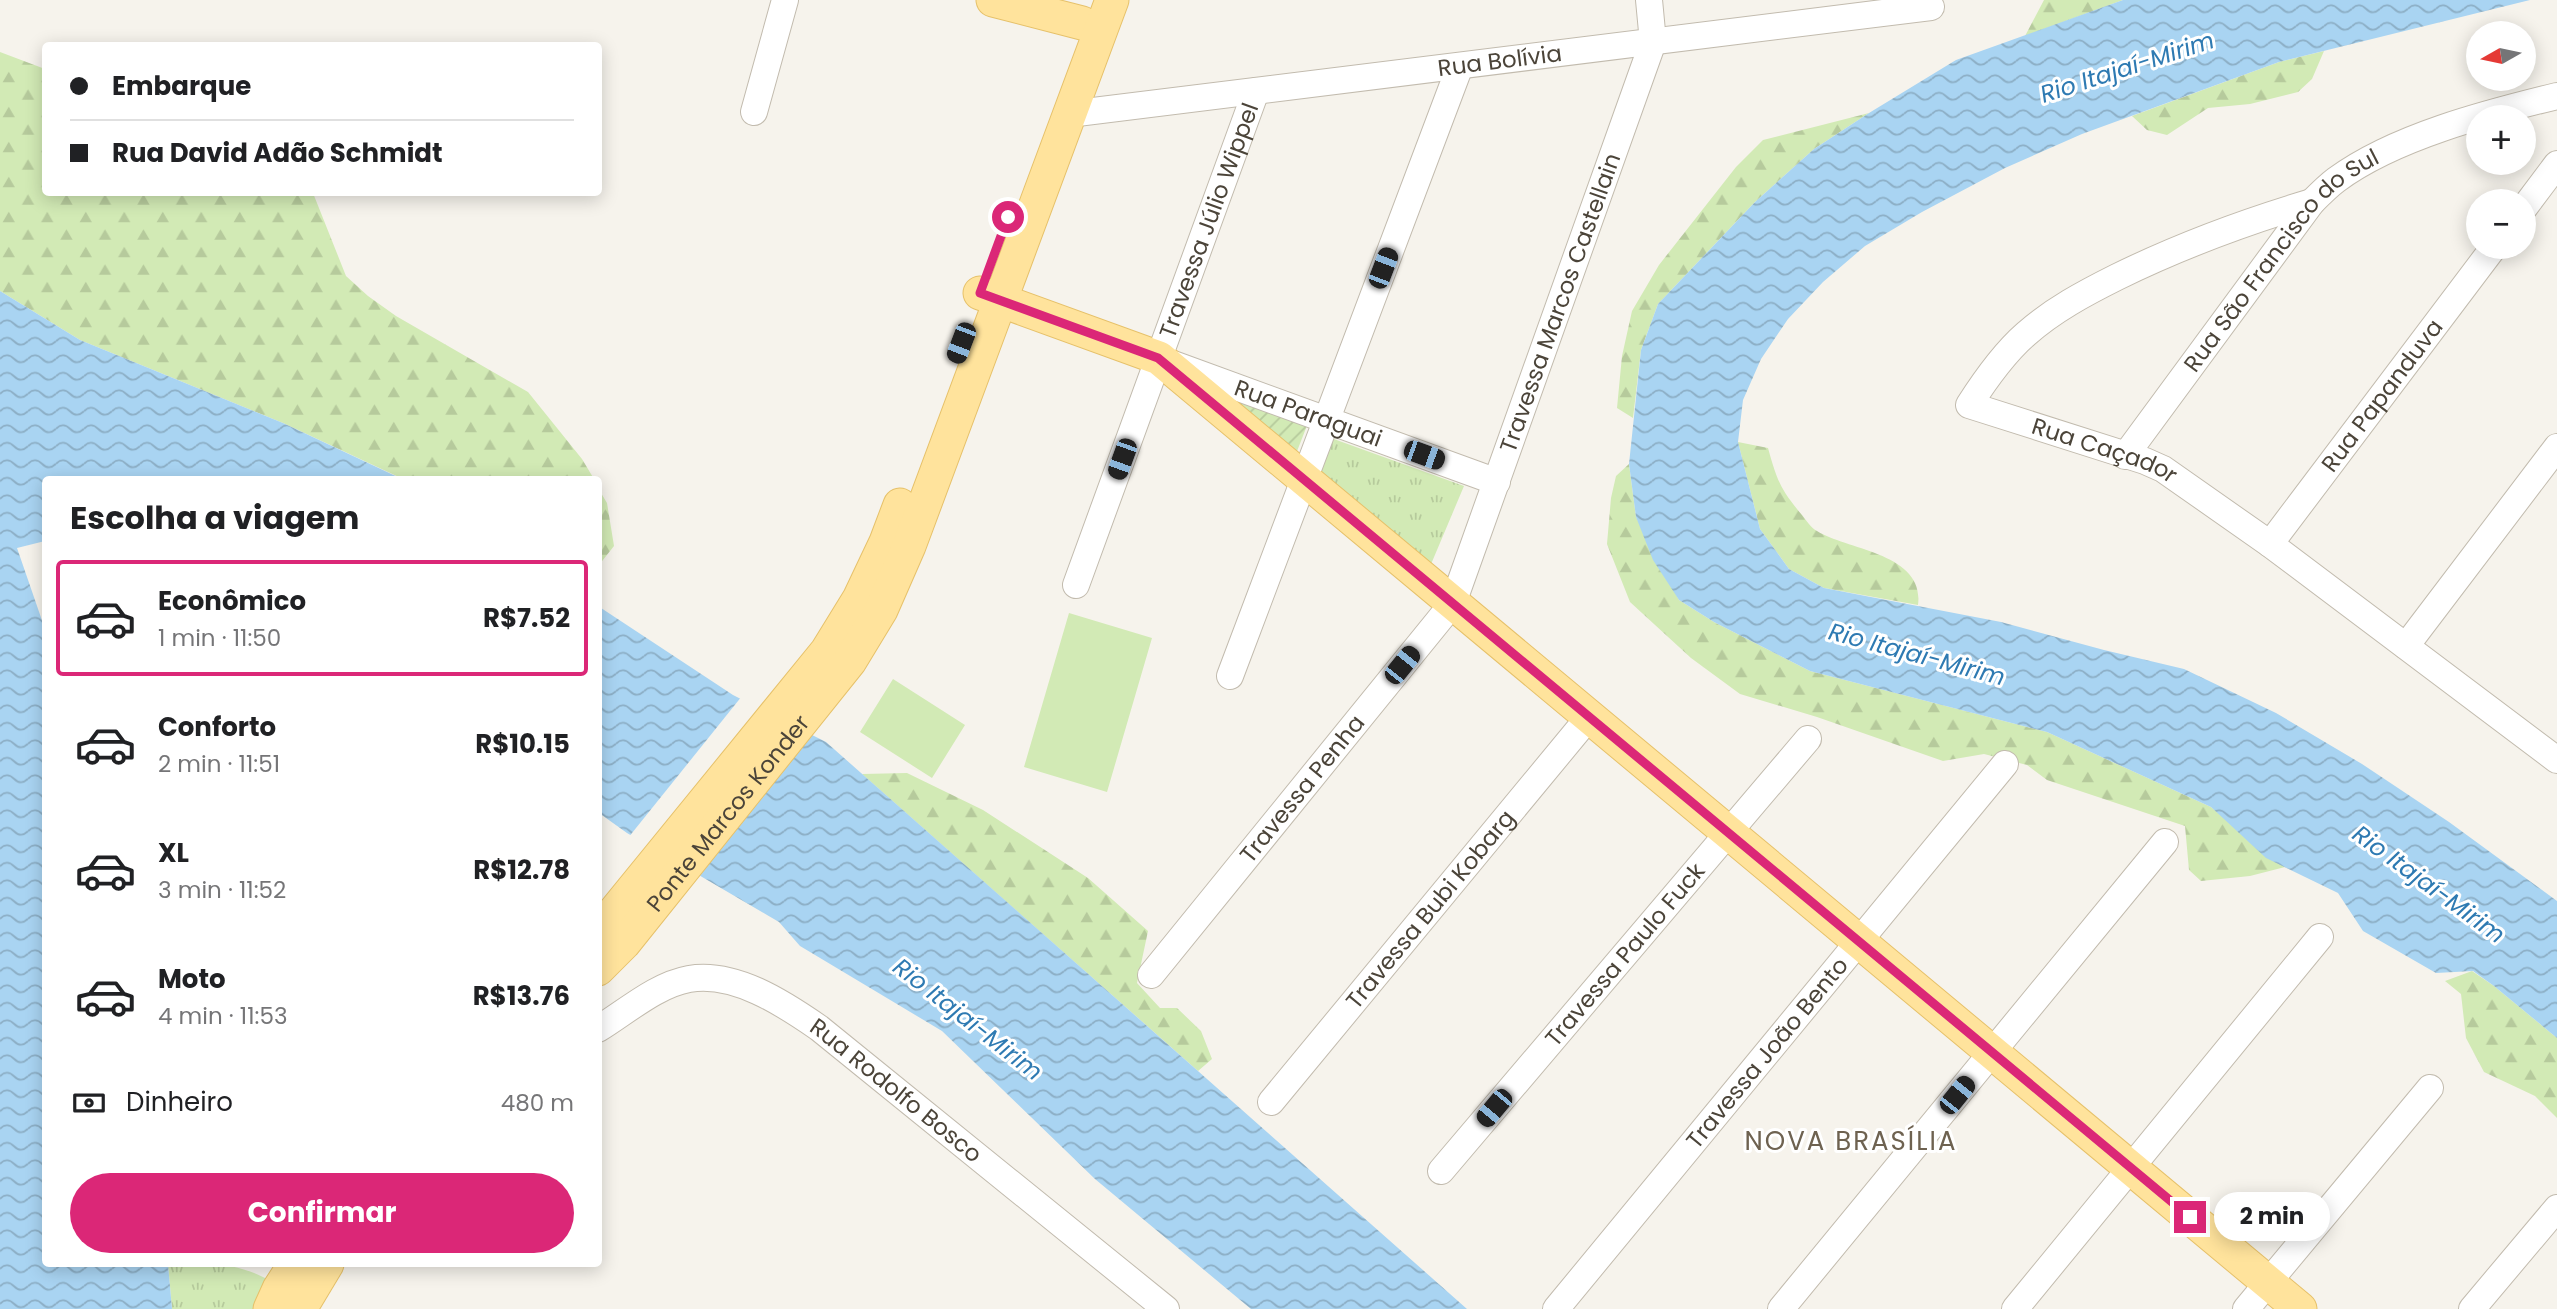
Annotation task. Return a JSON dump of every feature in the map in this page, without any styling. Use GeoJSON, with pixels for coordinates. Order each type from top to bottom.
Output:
{"type":"FeatureCollection","features":[{"type":"Feature","properties":{"kind":"main road"},"geometry":{"type":"LineString","coordinates":[[990,297],[1086,11],[993,0]]}},
{"type":"Feature","properties":{"kind":"main road"},"geometry":{"type":"LineString","coordinates":[[990,297],[1069,114],[1112,0]]}},
{"type":"Feature","properties":{"kind":"main road"},"geometry":{"type":"LineString","coordinates":[[990,297],[1158,358],[2300,1309]]}},
{"type":"Feature","properties":{"kind":"main road","name":"Ponte Marcos Konder"},"geometry":{"type":"LineString","coordinates":[[602,956],[609,934],[822,677],[827,651],[859,599],[886,542],[990,297]]}},
{"type":"Feature","properties":{"kind":"main road"},"geometry":{"type":"LineString","coordinates":[[271,1309],[293,1267]]}},
{"type":"Feature","properties":{"kind":"main road"},"geometry":{"type":"LineString","coordinates":[[300,1309],[325,1267]]}},
{"type":"Feature","properties":{"kind":"street"},"geometry":{"type":"LineString","coordinates":[[754,112],[785,0]]}},
{"type":"Feature","properties":{"kind":"street","name":"Travessa Marcos Castellain"},"geometry":{"type":"LineString","coordinates":[[1453,603],[1653,42],[1649,0]]}},
{"type":"Feature","properties":{"kind":"street","name":"Rua Bolívia"},"geometry":{"type":"LineString","coordinates":[[1069,114],[1931,8]]}},
{"type":"Feature","properties":{"kind":"street"},"geometry":{"type":"LineString","coordinates":[[1230,676],[1460,66]]}},
{"type":"Feature","properties":{"kind":"street","name":"Travessa Júlio Wippel"},"geometry":{"type":"LineString","coordinates":[[1076,586],[1256,91]]}},
{"type":"Feature","properties":{"kind":"street","name":"Rua São Francisco do Sul"},"geometry":{"type":"LineString","coordinates":[[2125,456],[2312,202],[2335,180],[2373,157],[2480,117],[2557,96]]}},
{"type":"Feature","properties":{"kind":"street"},"geometry":{"type":"LineString","coordinates":[[2536,192],[2557,164]]}},
{"type":"Feature","properties":{"kind":"street","name":"Rua Caçador"},"geometry":{"type":"LineString","coordinates":[[2312,202],[2246,222],[2165,254],[2072,300],[2026,334],[1984,380],[1969,405],[2163,469],[2270,544],[2406,646],[2553,747]]}},
{"type":"Feature","properties":{"kind":"street","name":"Rua Papanduva"},"geometry":{"type":"LineString","coordinates":[[2270,544],[2485,259]]}},
{"type":"Feature","properties":{"kind":"street","name":"Rua Paraguai"},"geometry":{"type":"LineString","coordinates":[[1158,358],[1497,482]]}},
{"type":"Feature","properties":{"kind":"street"},"geometry":{"type":"LineString","coordinates":[[2406,646],[2557,447]]}},
{"type":"Feature","properties":{"kind":"street","name":"Travessa Penha"},"geometry":{"type":"LineString","coordinates":[[1151,975],[1453,603]]}},
{"type":"Feature","properties":{"kind":"street","name":"Travessa Bubi Kobarg"},"geometry":{"type":"LineString","coordinates":[[1271,1102],[1589,717]]}},
{"type":"Feature","properties":{"kind":"street","name":"Travessa Paulo Fuck"},"geometry":{"type":"LineString","coordinates":[[1441,1171],[1808,739]]}},
{"type":"Feature","properties":{"kind":"street","name":"Travessa João Bento"},"geometry":{"type":"LineString","coordinates":[[1556,1309],[2005,764]]}},
{"type":"Feature","properties":{"kind":"street"},"geometry":{"type":"LineString","coordinates":[[1781,1309],[2165,842]]}},
{"type":"Feature","properties":{"kind":"street"},"geometry":{"type":"LineString","coordinates":[[2015,1309],[2320,937]]}},
{"type":"Feature","properties":{"kind":"street","name":"Rua Rodolfo Bosco"},"geometry":{"type":"LineString","coordinates":[[602,1026],[658,991],[688,979],[717,978],[791,1009],[819,1028],[1166,1309]]}},
{"type":"Feature","properties":{"kind":"street"},"geometry":{"type":"LineString","coordinates":[[2246,1309],[2430,1088]]}},
{"type":"Feature","properties":{"kind":"street"},"geometry":{"type":"LineString","coordinates":[[2472,1309],[2557,1208]]}},
{"type":"Feature","properties":{"kind":"green space"},"geometry":{"type":"Polygon","coordinates":[[[2044,0],[2123,0],[2025,36],[2044,0]]]}},
{"type":"Feature","properties":{"kind":"green space"},"geometry":{"type":"Polygon","coordinates":[[[2324,51],[2312,79],[2298,92],[2250,104],[2208,108],[2167,135],[2147,130],[2132,116],[2279,62],[2324,51]]]}},
{"type":"Feature","properties":{"kind":"green space"},"geometry":{"type":"Polygon","coordinates":[[[0,52],[42,68],[42,196],[314,196],[346,276],[396,316],[528,392],[582,459],[592,476],[397,476],[283,423],[80,340],[0,291],[0,52]]]}},
{"type":"Feature","properties":{"kind":"green space"},"geometry":{"type":"Polygon","coordinates":[[[1869,113],[1814,149],[1755,202],[1658,304],[1641,350],[1633,418],[1617,408],[1622,356],[1632,311],[1659,265],[1736,167],[1763,140],[1869,113]]]}},
{"type":"Feature","properties":{"kind":"green space"},"geometry":{"type":"Polygon","coordinates":[[[1204,385],[1308,423],[1294,459],[1204,385]]]}},
{"type":"Feature","properties":{"kind":"green space"},"geometry":{"type":"Polygon","coordinates":[[[1331,438],[1464,486],[1429,569],[1316,478],[1331,438]]]}},
{"type":"Feature","properties":{"kind":"green space"},"geometry":{"type":"Polygon","coordinates":[[[1738,442],[1768,448],[1784,491],[1815,530],[1881,556],[1909,574],[1917,588],[1918,605],[1824,588],[1789,569],[1760,529],[1738,442]]]}},
{"type":"Feature","properties":{"kind":"green space"},"geometry":{"type":"Polygon","coordinates":[[[1629,464],[1636,517],[1679,600],[1714,622],[1810,671],[2047,732],[2211,807],[2285,867],[2250,876],[2201,881],[2189,870],[2185,826],[2047,780],[2027,765],[1984,754],[1943,761],[1817,717],[1740,694],[1691,658],[1630,602],[1607,544],[1616,476],[1629,464]]]}},
{"type":"Feature","properties":{"kind":"green space"},"geometry":{"type":"Polygon","coordinates":[[[602,495],[607,503],[614,546],[602,561],[602,495]]]}},
{"type":"Feature","properties":{"kind":"green space"},"geometry":{"type":"Polygon","coordinates":[[[1069,613],[1152,638],[1107,792],[1024,767],[1069,613]]]}},
{"type":"Feature","properties":{"kind":"green space"},"geometry":{"type":"Polygon","coordinates":[[[893,679],[965,725],[932,778],[860,732],[893,679]]]}},
{"type":"Feature","properties":{"kind":"green space"},"geometry":{"type":"Polygon","coordinates":[[[907,773],[983,810],[1088,878],[1148,931],[1137,983],[1160,1008],[1177,1008],[1201,1031],[1212,1059],[1198,1071],[862,774],[907,773]]]}},
{"type":"Feature","properties":{"kind":"green space"},"geometry":{"type":"Polygon","coordinates":[[[2472,971],[2557,1038],[2557,1118],[2535,1096],[2484,1072],[2466,1038],[2461,994],[2445,981],[2472,971]]]}},
{"type":"Feature","properties":{"kind":"green space"},"geometry":{"type":"Polygon","coordinates":[[[168,1267],[235,1267],[269,1280],[257,1309],[172,1309],[168,1267]]]}},
{"type":"Feature","properties":{"kind":"water","name":"Rio Itajaí-Mirim"},"geometry":{"type":"Polygon","coordinates":[[[2123,0],[2530,0],[2279,62],[2082,134],[2005,168],[1865,246],[1823,282],[1788,319],[1761,359],[1743,400],[1738,442],[1760,529],[1789,569],[1824,588],[2001,622],[2184,669],[2276,713],[2362,764],[2449,822],[2557,901],[2557,1038],[2473,971],[2436,973],[2363,931],[2338,893],[2266,858],[2211,807],[2047,732],[1810,671],[1714,622],[1679,600],[1653,560],[1636,517],[1629,464],[1641,350],[1658,304],[1755,202],[1814,149],[1869,113],[1956,60],[2123,0]]]}},
{"type":"Feature","properties":{"kind":"water"},"geometry":{"type":"Polygon","coordinates":[[[0,291],[80,340],[283,423],[396,476],[42,476],[42,542],[17,548],[42,620],[42,1267],[168,1267],[172,1309],[0,1309],[0,291]]]}},
{"type":"Feature","properties":{"kind":"water","name":"Rio Itajaí-Mirim"},"geometry":{"type":"Polygon","coordinates":[[[602,609],[733,695],[826,742],[1467,1309],[1251,1309],[1095,1179],[942,1031],[800,946],[779,922],[627,833],[602,815],[602,609]]]}},
{"type":"Feature","properties":{"kind":"pier"},"geometry":{"type":"Polygon","coordinates":[[[742,696],[814,732],[697,878],[628,838],[742,696]]]}},
{"type":"Feature","properties":{"kind":"district","name":"NOVA BRASÍLIA"},"geometry":{"type":"Point","coordinates":[1851,1141]}},
{"type":"Feature","properties":{"kind":"route"},"geometry":{"type":"LineString","coordinates":[[1008,217],[980,293],[1158,358],[2190,1217]]}}]}
